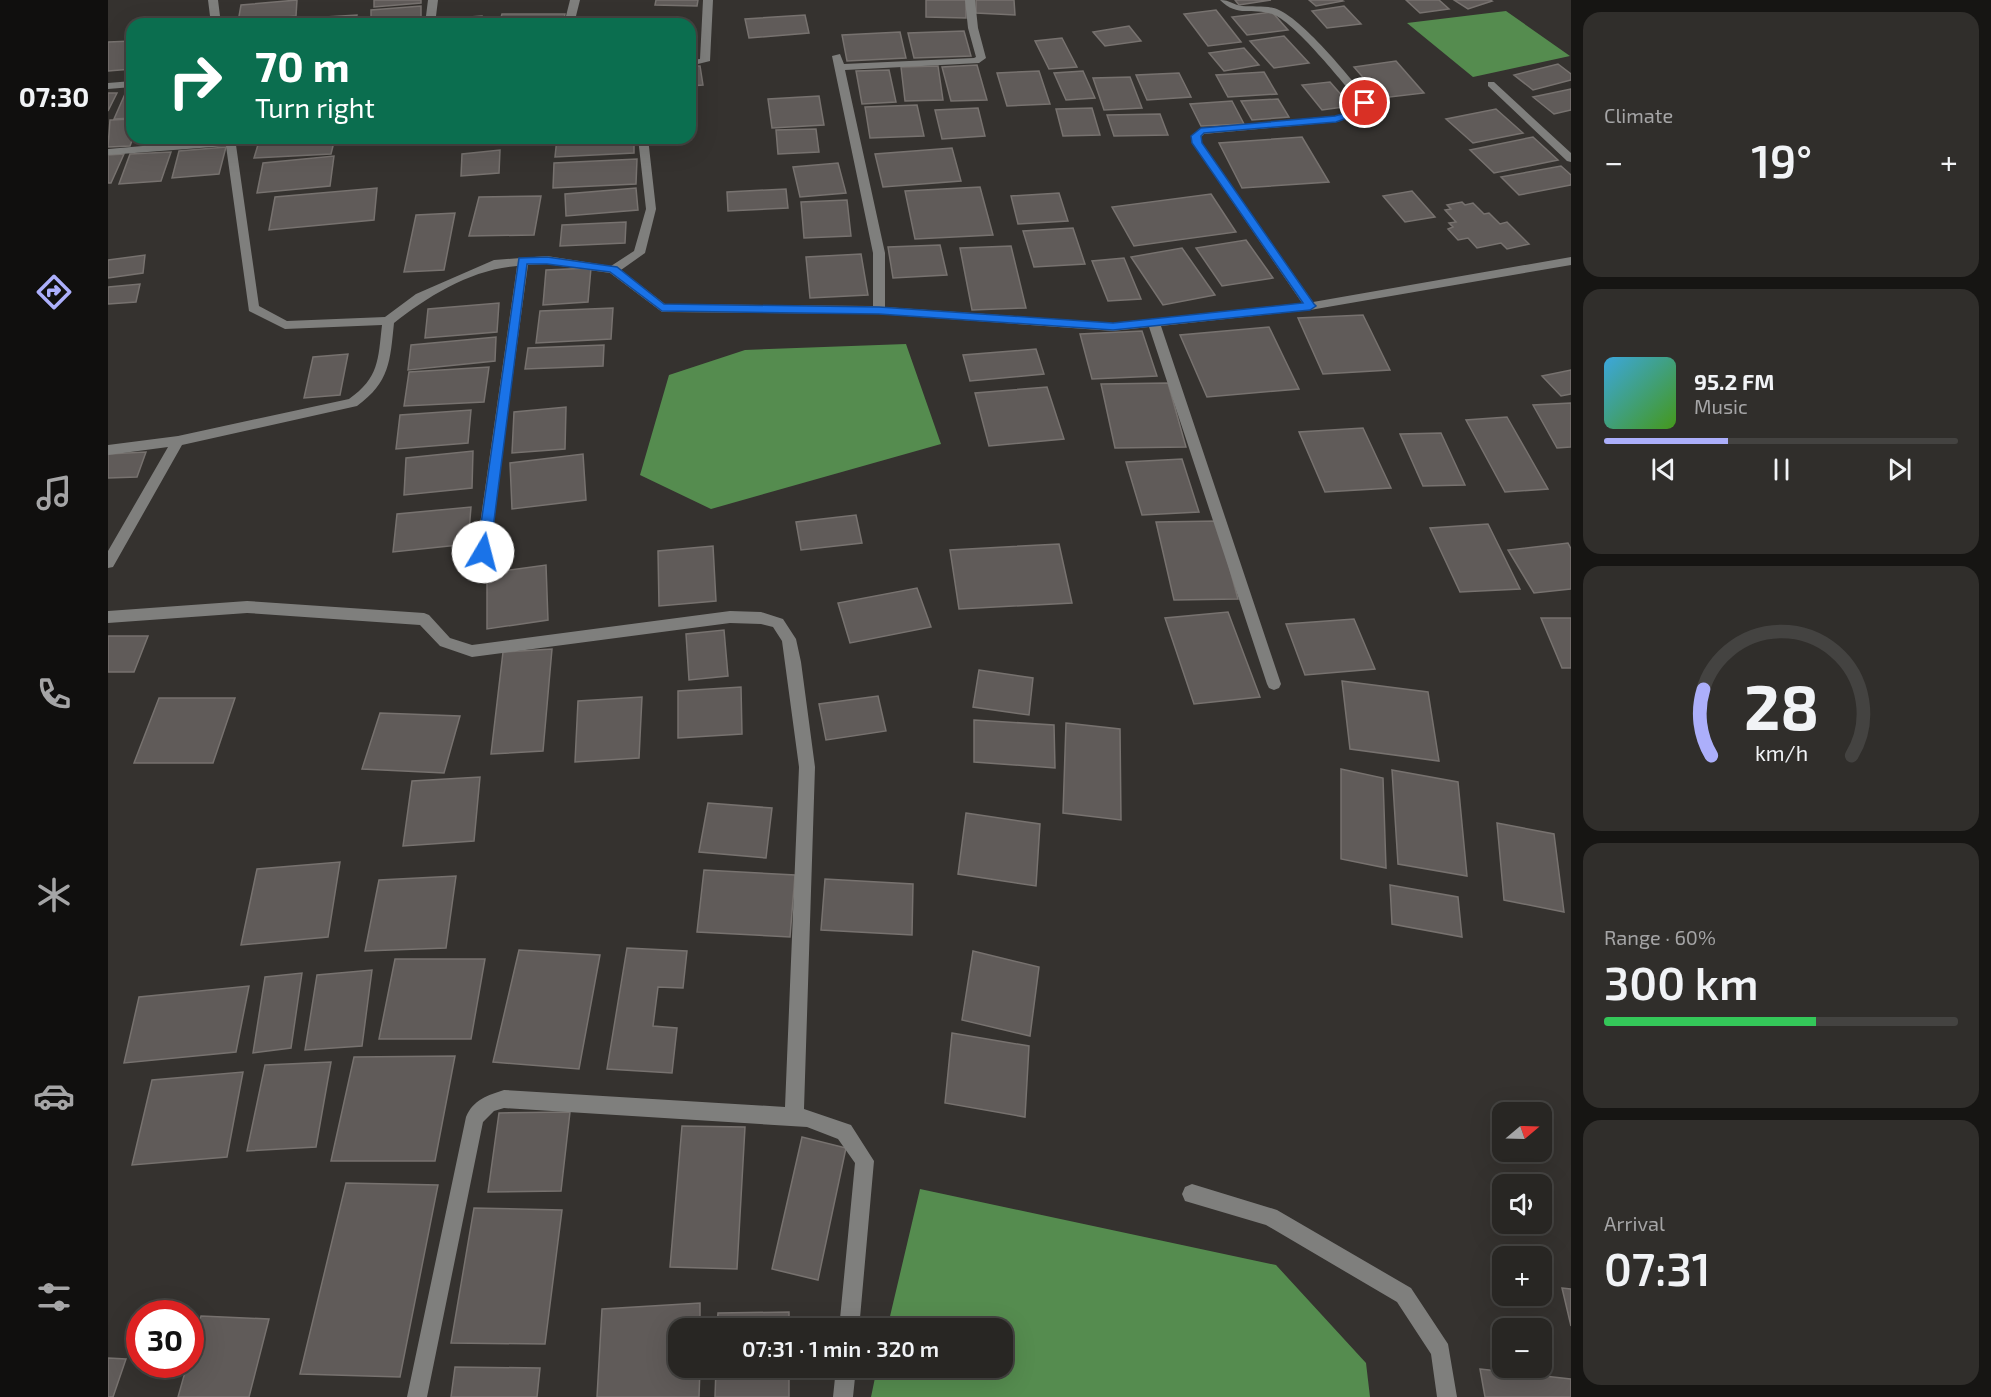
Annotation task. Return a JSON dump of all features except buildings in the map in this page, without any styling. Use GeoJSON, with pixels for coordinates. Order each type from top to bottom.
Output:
{"type":"FeatureCollection","features":[{"type":"Feature","properties":{"kind":"street"},"geometry":{"type":"LineString","coordinates":[[213,0],[215,18]]}},
{"type":"Feature","properties":{"kind":"street"},"geometry":{"type":"LineString","coordinates":[[431,18],[433,0]]}},
{"type":"Feature","properties":{"kind":"street"},"geometry":{"type":"LineString","coordinates":[[570,18],[575,0]]}},
{"type":"Feature","properties":{"kind":"street"},"geometry":{"type":"LineString","coordinates":[[696,62],[705,61],[708,0]]}},
{"type":"Feature","properties":{"kind":"street"},"geometry":{"type":"LineString","coordinates":[[879,310],[879,254],[839,61],[976,61],[981,58],[969,0]]}},
{"type":"Feature","properties":{"kind":"street"},"geometry":{"type":"LineString","coordinates":[[1224,0],[1236,8],[1275,11],[1288,20],[1328,59],[1365,103],[1356,112],[1336,119],[1201,131],[1196,136],[1197,143],[1310,306]]}},
{"type":"Feature","properties":{"kind":"street"},"geometry":{"type":"LineString","coordinates":[[108,86],[126,84]]}},
{"type":"Feature","properties":{"kind":"street"},"geometry":{"type":"LineString","coordinates":[[1491,84],[1571,159]]}},
{"type":"Feature","properties":{"kind":"street"},"geometry":{"type":"LineString","coordinates":[[108,152],[189,144]]}},
{"type":"Feature","properties":{"kind":"street"},"geometry":{"type":"LineString","coordinates":[[231,144],[253,308],[285,325],[388,321],[420,297],[494,264],[523,260],[547,260],[613,270],[662,308],[879,310],[1113,327],[1310,306],[1571,261]]}},
{"type":"Feature","properties":{"kind":"street"},"geometry":{"type":"LineString","coordinates":[[613,270],[639,253],[651,210],[645,144]]}},
{"type":"Feature","properties":{"kind":"street"},"geometry":{"type":"LineString","coordinates":[[483,552],[523,260]]}},
{"type":"Feature","properties":{"kind":"street"},"geometry":{"type":"LineString","coordinates":[[108,450],[178,441],[353,403],[369,393],[382,375],[388,321]]}},
{"type":"Feature","properties":{"kind":"street"},"geometry":{"type":"LineString","coordinates":[[1154,323],[1274,684]]}},
{"type":"Feature","properties":{"kind":"street"},"geometry":{"type":"LineString","coordinates":[[108,563],[178,441]]}},
{"type":"Feature","properties":{"kind":"street"},"geometry":{"type":"LineString","coordinates":[[108,617],[247,607],[424,619],[445,642],[472,651],[730,617],[761,618],[778,623],[789,639],[794,662],[807,767],[794,1118]]}},
{"type":"Feature","properties":{"kind":"street"},"geometry":{"type":"LineString","coordinates":[[417,1397],[475,1118],[488,1104],[504,1099],[807,1118],[844,1132],[865,1161],[850,1318]]}},
{"type":"Feature","properties":{"kind":"street"},"geometry":{"type":"LineString","coordinates":[[1191,1194],[1270,1217],[1404,1294],[1441,1351],[1447,1397]]}},
{"type":"Feature","properties":{"kind":"street"},"geometry":{"type":"LineString","coordinates":[[843,1397],[845,1378]]}},
{"type":"Feature","properties":{"kind":"shaded area"},"geometry":{"type":"Polygon","coordinates":[[[1506,11],[1570,56],[1473,77],[1407,23],[1506,11]]]}},
{"type":"Feature","properties":{"kind":"shaded area"},"geometry":{"type":"Polygon","coordinates":[[[906,344],[941,444],[711,509],[640,475],[669,375],[745,350],[906,344]]]}},
{"type":"Feature","properties":{"kind":"shaded area"},"geometry":{"type":"Polygon","coordinates":[[[920,1189],[1276,1265],[1366,1363],[1370,1397],[871,1397],[875,1378],[1013,1378],[1013,1318],[890,1318],[920,1189]]]}},
{"type":"Feature","properties":{"kind":"route"},"geometry":{"type":"LineString","coordinates":[[483,552],[523,260],[547,260],[613,270],[662,308],[879,310],[1113,327],[1310,306],[1197,143],[1196,136],[1201,131],[1336,119],[1356,112],[1365,103]]}}]}
